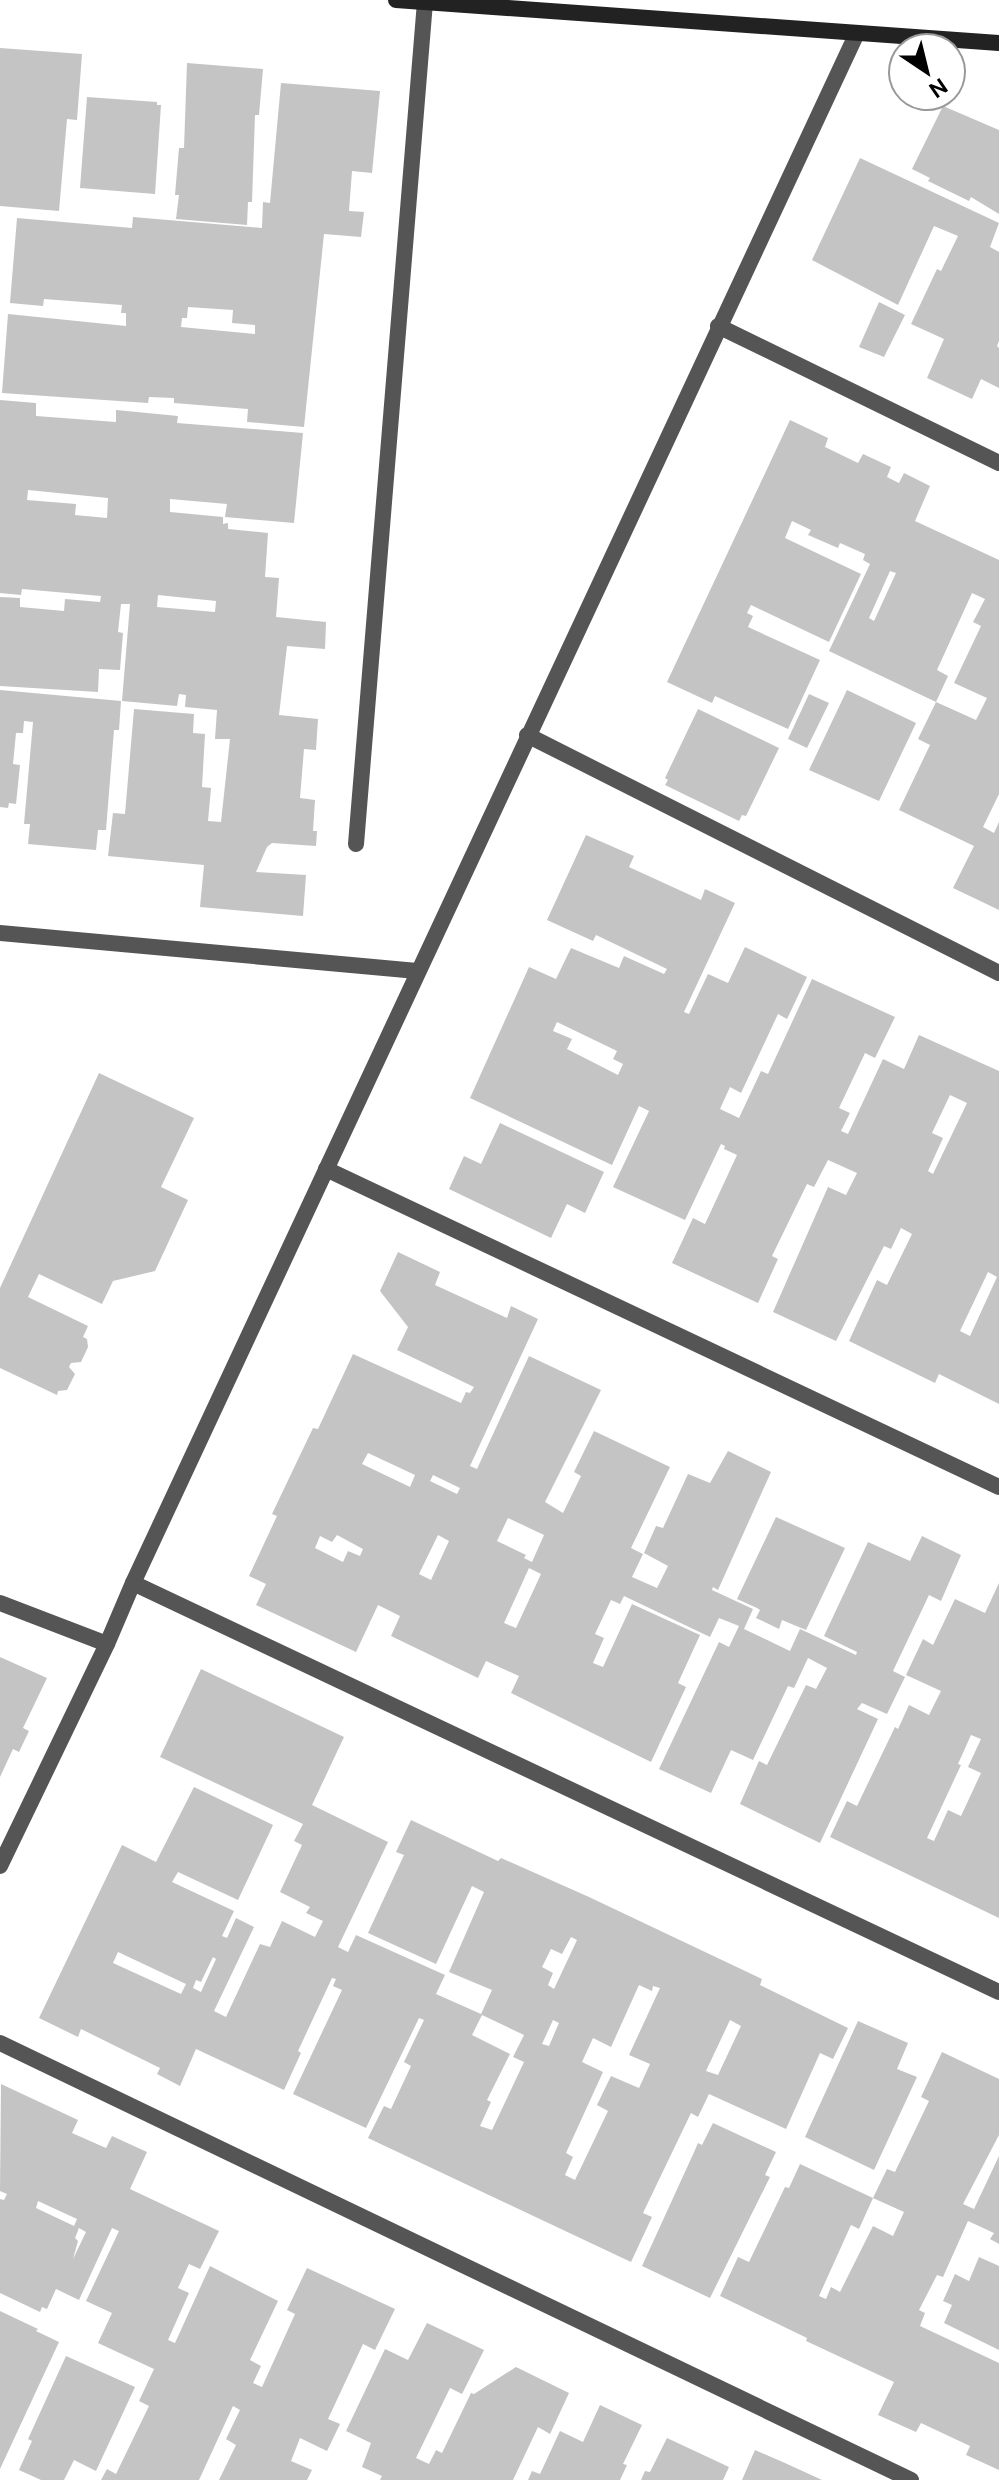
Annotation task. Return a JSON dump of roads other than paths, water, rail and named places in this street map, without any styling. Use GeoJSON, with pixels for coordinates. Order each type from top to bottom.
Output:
{"type":"FeatureCollection","features":[{"type":"Feature","properties":{"kind":"street"},"geometry":{"type":"LineString","coordinates":[[396,0],[999,43]]}},
{"type":"Feature","properties":{"kind":"street"},"geometry":{"type":"LineString","coordinates":[[356,844],[425,2]]}},
{"type":"Feature","properties":{"kind":"street"},"geometry":{"type":"LineString","coordinates":[[0,1866],[107,1644],[417,971],[857,33]]}},
{"type":"Feature","properties":{"kind":"street"},"geometry":{"type":"LineString","coordinates":[[718,326],[999,463]]}},
{"type":"Feature","properties":{"kind":"street"},"geometry":{"type":"LineString","coordinates":[[527,735],[999,973]]}},
{"type":"Feature","properties":{"kind":"street"},"geometry":{"type":"LineString","coordinates":[[0,933],[417,971]]}},
{"type":"Feature","properties":{"kind":"street"},"geometry":{"type":"LineString","coordinates":[[326,1169],[999,1487]]}},
{"type":"Feature","properties":{"kind":"street"},"geometry":{"type":"LineString","coordinates":[[133,1583],[999,1992]]}},
{"type":"Feature","properties":{"kind":"street"},"geometry":{"type":"LineString","coordinates":[[0,1603],[107,1644]]}},
{"type":"Feature","properties":{"kind":"street"},"geometry":{"type":"LineString","coordinates":[[0,2043],[911,2480]]}}]}
